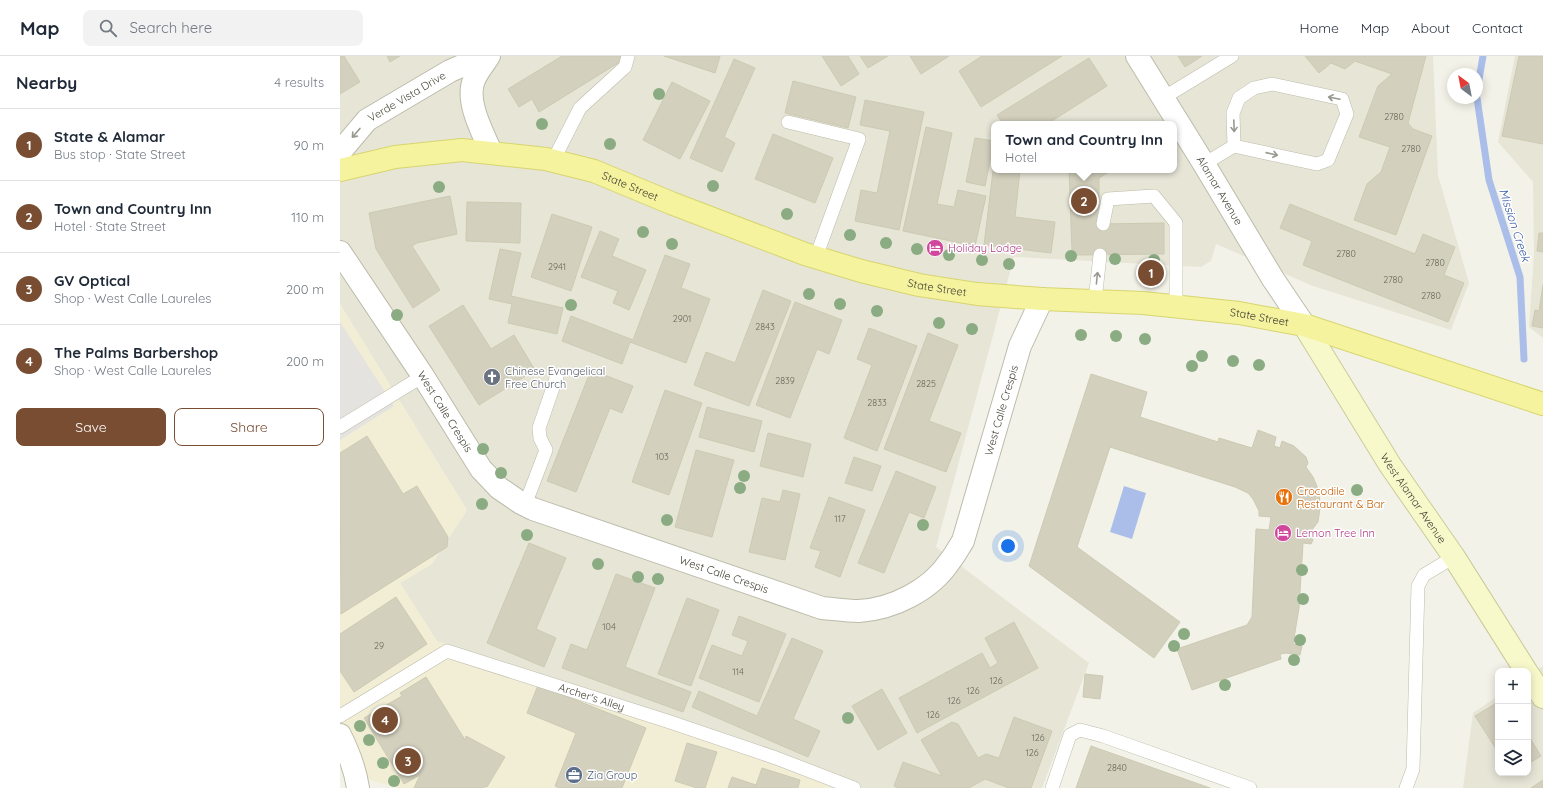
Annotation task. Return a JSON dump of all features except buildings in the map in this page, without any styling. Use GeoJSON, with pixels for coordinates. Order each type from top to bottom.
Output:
{"type":"FeatureCollection","features":[{"type":"Feature","properties":{"kind":"main road","name":"State Street"},"geometry":{"type":"LineString","coordinates":[[340,170],[395,157],[462,150],[491,152],[553,161],[594,171],[672,203],[805,254],[861,271],[919,285],[977,294],[1176,306],[1239,313],[1304,325],[1543,404]]}},
{"type":"Feature","properties":{"kind":"street","name":"Verde Vista Drive"},"geometry":{"type":"LineString","coordinates":[[340,152],[368,120],[450,71],[485,56]]}},
{"type":"Feature","properties":{"kind":"street"},"geometry":{"type":"LineString","coordinates":[[489,56],[473,81],[471,97],[474,112],[491,152]]}},
{"type":"Feature","properties":{"kind":"street","name":"Alamar Avenue"},"geometry":{"type":"LineString","coordinates":[[1137,56],[1273,278],[1304,325]]}},
{"type":"Feature","properties":{"kind":"street","name":"West Calle Crespis"},"geometry":{"type":"LineString","coordinates":[[340,252],[423,376],[481,469],[499,488],[525,505],[822,608],[848,611],[861,611],[886,606],[910,596],[931,581],[950,563],[963,540],[1020,346],[1042,299]]}},
{"type":"Feature","properties":{"kind":"street","name":"West Alamar Avenue"},"geometry":{"type":"LineString","coordinates":[[1304,325],[1390,465],[1454,557],[1524,668]]}},
{"type":"Feature","properties":{"kind":"street"},"geometry":{"type":"LineString","coordinates":[[1531,679],[1543,697]]}},
{"type":"Feature","properties":{"kind":"street"},"geometry":{"type":"LineString","coordinates":[[340,735],[351,758],[357,776],[358,788]]}},
{"type":"Feature","properties":{"kind":"lane"},"geometry":{"type":"LineString","coordinates":[[553,161],[580,108],[625,67],[628,56]]}},
{"type":"Feature","properties":{"kind":"lane"},"geometry":{"type":"LineString","coordinates":[[1163,98],[1232,56]]}},
{"type":"Feature","properties":{"kind":"lane"},"geometry":{"type":"LineString","coordinates":[[1204,164],[1234,146],[1317,164],[1328,160],[1346,114],[1342,99],[1272,84],[1254,88],[1239,98],[1233,113],[1234,146]]}},
{"type":"Feature","properties":{"kind":"lane"},"geometry":{"type":"LineString","coordinates":[[788,122],[859,139],[816,257]]}},
{"type":"Feature","properties":{"kind":"lane"},"geometry":{"type":"LineString","coordinates":[[1103,224],[1108,199],[1154,196],[1176,223],[1176,306]]}},
{"type":"Feature","properties":{"kind":"lane"},"geometry":{"type":"LineString","coordinates":[[1095,301],[1100,255]]}},
{"type":"Feature","properties":{"kind":"lane"},"geometry":{"type":"LineString","coordinates":[[340,427],[423,376]]}},
{"type":"Feature","properties":{"kind":"lane"},"geometry":{"type":"LineString","coordinates":[[525,505],[546,450],[540,438],[540,428],[557,376]]}},
{"type":"Feature","properties":{"kind":"lane"},"geometry":{"type":"LineString","coordinates":[[1406,788],[1413,769],[1418,586],[1424,575],[1454,557]]}},
{"type":"Feature","properties":{"kind":"lane","name":"Archer's Alley"},"geometry":{"type":"LineString","coordinates":[[340,716],[448,651],[667,721],[776,758],[854,788]]}},
{"type":"Feature","properties":{"kind":"lane"},"geometry":{"type":"LineString","coordinates":[[1052,788],[1070,735],[1080,730],[1103,736],[1250,788]]}},
{"type":"Feature","properties":{"kind":"shaded area"},"geometry":{"type":"Polygon","coordinates":[[[340,56],[1433,56],[1438,175],[1469,283],[1451,330],[1313,286],[1216,244],[1211,261],[1201,267],[1014,257],[936,547],[1089,663],[1042,788],[836,788],[437,641],[400,583],[432,564],[467,510],[340,304],[340,56]]]}},
{"type":"Feature","properties":{"kind":"shaded area"},"geometry":{"type":"Polygon","coordinates":[[[1515,56],[1543,56],[1543,338],[1529,327],[1534,254],[1533,182],[1498,142],[1515,56]]]}},
{"type":"Feature","properties":{"kind":"shaded area"},"geometry":{"type":"Polygon","coordinates":[[[340,304],[467,510],[432,564],[400,583],[437,641],[836,788],[397,788],[340,771],[340,304]]]}},
{"type":"Feature","properties":{"kind":"shaded area"},"geometry":{"type":"Polygon","coordinates":[[[340,322],[394,406],[340,440],[340,322]]]}},
{"type":"Feature","properties":{"kind":"shaded area"},"geometry":{"type":"Polygon","coordinates":[[[1543,666],[1543,788],[1463,788],[1473,713],[1495,698],[1495,776],[1531,776],[1531,674],[1543,666]]]}},
{"type":"Feature","properties":{"kind":"water"},"geometry":{"type":"Polygon","coordinates":[[[1124,486],[1146,493],[1132,539],[1110,532],[1124,486]]]}},
{"type":"Feature","properties":{"kind":"waterway","name":"Mission Creek"},"geometry":{"type":"LineString","coordinates":[[1481,68],[1483,56]]}},
{"type":"Feature","properties":{"kind":"waterway","name":"Mission Creek"},"geometry":{"type":"LineString","coordinates":[[1478,104],[1489,180],[1520,277],[1524,359]]}},
{"type":"Feature","properties":{"kind":"place","name":"Town and Country Inn"},"geometry":{"type":"Point","coordinates":[1084,201]}},
{"type":"Feature","properties":{"kind":"place","name":"Holiday Lodge"},"geometry":{"type":"Point","coordinates":[935,248]}},
{"type":"Feature","properties":{"kind":"place","name":"State & Alamar"},"geometry":{"type":"Point","coordinates":[1151,273]}},
{"type":"Feature","properties":{"kind":"place","name":"Chinese Evangelical Free Church"},"geometry":{"type":"Point","coordinates":[492,377]}},
{"type":"Feature","properties":{"kind":"place","name":"Crocodile Restaurant & Bar"},"geometry":{"type":"Point","coordinates":[1284,497]}},
{"type":"Feature","properties":{"kind":"place","name":"Lemon Tree Inn"},"geometry":{"type":"Point","coordinates":[1283,533]}},
{"type":"Feature","properties":{"kind":"place","name":"The Palms Barbershop"},"geometry":{"type":"Point","coordinates":[385,720]}},
{"type":"Feature","properties":{"kind":"place","name":"GV Optical"},"geometry":{"type":"Point","coordinates":[408,761]}},
{"type":"Feature","properties":{"kind":"place","name":"Zia Group"},"geometry":{"type":"Point","coordinates":[574,775]}}]}
